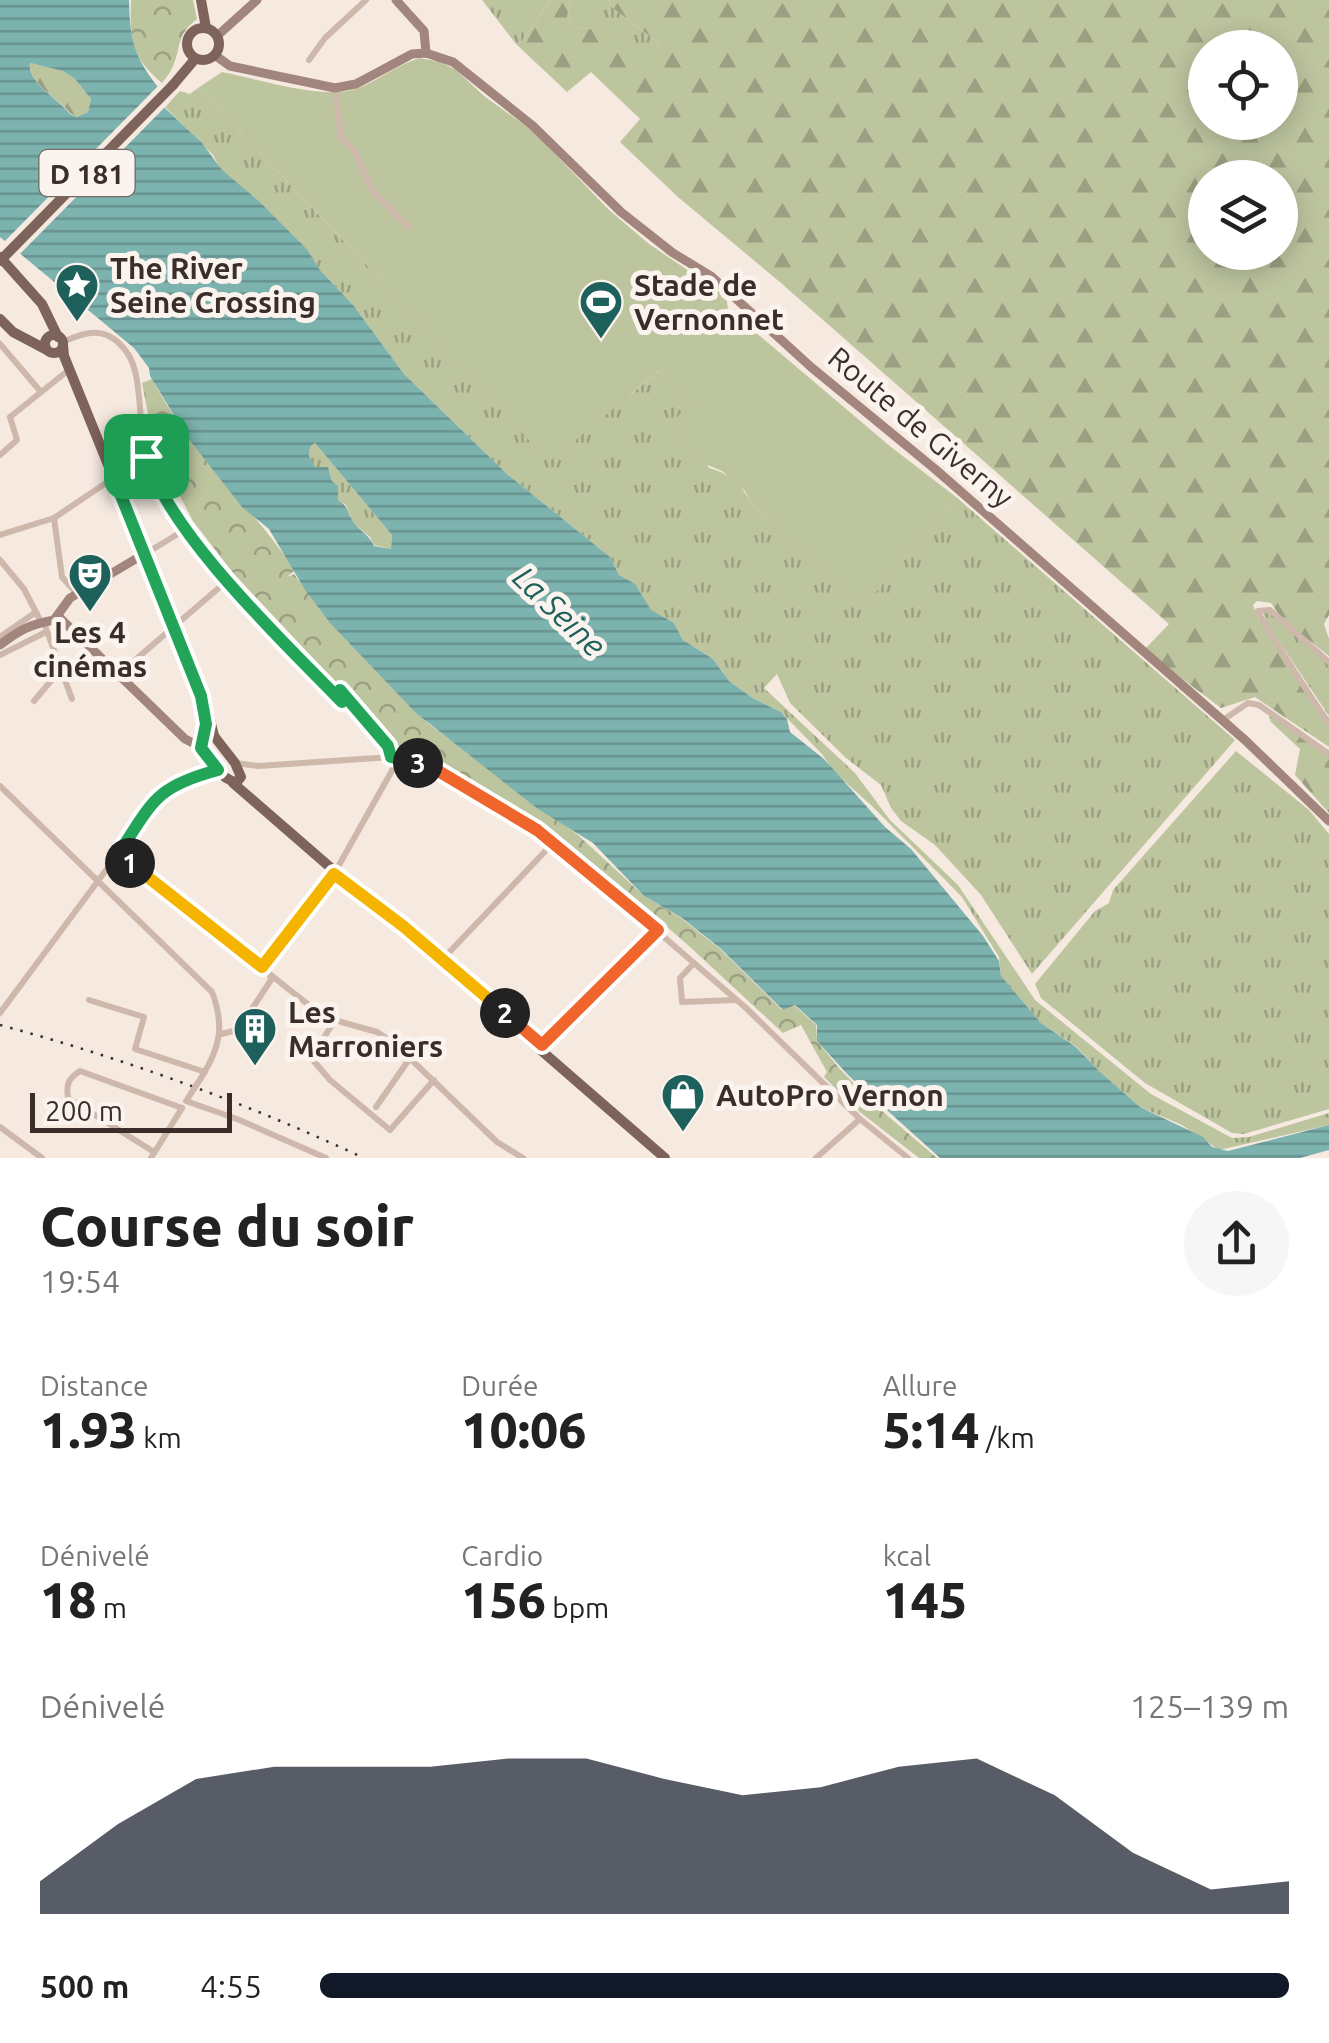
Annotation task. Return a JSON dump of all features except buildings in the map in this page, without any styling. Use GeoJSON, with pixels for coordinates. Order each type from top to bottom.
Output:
{"type":"FeatureCollection","features":[{"type":"Feature","properties":{"kind":"main road"},"geometry":{"type":"LineString","coordinates":[[201,0],[206,28],[217,36],[220,45],[216,56],[205,61],[195,59],[188,50],[187,39],[194,30],[206,28]]}},
{"type":"Feature","properties":{"kind":"main road"},"geometry":{"type":"LineString","coordinates":[[217,36],[257,0]]}},
{"type":"Feature","properties":{"kind":"main road"},"geometry":{"type":"LineString","coordinates":[[216,56],[230,66],[335,88],[356,84],[398,60],[426,53],[424,31],[396,0]]}},
{"type":"Feature","properties":{"kind":"main road","name":"Route de Giverny"},"geometry":{"type":"LineString","coordinates":[[426,53],[453,62],[534,126],[621,212],[673,253],[711,276],[811,367],[1223,720],[1286,776],[1329,822]]}},
{"type":"Feature","properties":{"kind":"main road","name":"D 181"},"geometry":{"type":"LineString","coordinates":[[0,259],[195,59]]}},
{"type":"Feature","properties":{"kind":"main road"},"geometry":{"type":"LineString","coordinates":[[0,259],[34,293],[65,373],[81,396]]}},
{"type":"Feature","properties":{"kind":"main road"},"geometry":{"type":"LineString","coordinates":[[0,319],[12,332],[52,341],[81,396],[201,696],[206,740],[218,770],[237,780],[246,793],[334,874],[665,1158]]}},
{"type":"Feature","properties":{"kind":"main road"},"geometry":{"type":"LineString","coordinates":[[60,616],[64,604],[77,594],[144,554]]}},
{"type":"Feature","properties":{"kind":"main road"},"geometry":{"type":"LineString","coordinates":[[0,645],[40,619],[60,616]]}},
{"type":"Feature","properties":{"kind":"main road"},"geometry":{"type":"LineString","coordinates":[[60,616],[182,735],[206,740],[235,762],[237,780]]}},
{"type":"Feature","properties":{"kind":"main road"},"geometry":{"type":"LineString","coordinates":[[540,1048],[674,1158]]}},
{"type":"Feature","properties":{"kind":"street"},"geometry":{"type":"LineString","coordinates":[[309,60],[325,38],[366,0]]}},
{"type":"Feature","properties":{"kind":"street"},"geometry":{"type":"LineString","coordinates":[[335,88],[342,137],[356,152],[372,190],[408,227]]}},
{"type":"Feature","properties":{"kind":"street"},"geometry":{"type":"LineString","coordinates":[[52,341],[92,330],[110,338],[130,358],[146,456],[186,530],[342,702],[340,690],[395,758]]}},
{"type":"Feature","properties":{"kind":"street"},"geometry":{"type":"LineString","coordinates":[[12,332],[0,344],[41,392]]}},
{"type":"Feature","properties":{"kind":"street"},"geometry":{"type":"LineString","coordinates":[[0,417],[10,417],[65,373]]}},
{"type":"Feature","properties":{"kind":"street"},"geometry":{"type":"LineString","coordinates":[[0,455],[17,440],[10,417]]}},
{"type":"Feature","properties":{"kind":"street"},"geometry":{"type":"LineString","coordinates":[[0,535],[54,518],[146,456]]}},
{"type":"Feature","properties":{"kind":"street"},"geometry":{"type":"LineString","coordinates":[[54,518],[62,577],[77,594]]}},
{"type":"Feature","properties":{"kind":"street"},"geometry":{"type":"LineString","coordinates":[[144,554],[186,530]]}},
{"type":"Feature","properties":{"kind":"street"},"geometry":{"type":"LineString","coordinates":[[0,560],[40,619],[72,699]]}},
{"type":"Feature","properties":{"kind":"street"},"geometry":{"type":"LineString","coordinates":[[120,673],[228,580]]}},
{"type":"Feature","properties":{"kind":"street"},"geometry":{"type":"LineString","coordinates":[[1329,662],[1270,610],[1258,610],[1329,723]]}},
{"type":"Feature","properties":{"kind":"street"},"geometry":{"type":"LineString","coordinates":[[0,637],[40,619]]}},
{"type":"Feature","properties":{"kind":"street"},"geometry":{"type":"LineString","coordinates":[[0,655],[40,619]]}},
{"type":"Feature","properties":{"kind":"street"},"geometry":{"type":"LineString","coordinates":[[34,701],[60,670]]}},
{"type":"Feature","properties":{"kind":"street"},"geometry":{"type":"LineString","coordinates":[[1223,720],[1248,703],[1259,705],[1329,754]]}},
{"type":"Feature","properties":{"kind":"street"},"geometry":{"type":"LineString","coordinates":[[262,967],[334,874],[395,758]]}},
{"type":"Feature","properties":{"kind":"street"},"geometry":{"type":"LineString","coordinates":[[237,780],[258,766],[395,758],[430,766],[554,842],[738,1000],[860,1120],[908,1158]]}},
{"type":"Feature","properties":{"kind":"street"},"geometry":{"type":"LineString","coordinates":[[235,762],[258,766]]}},
{"type":"Feature","properties":{"kind":"street"},"geometry":{"type":"LineString","coordinates":[[0,1013],[118,854],[156,796],[218,770]]}},
{"type":"Feature","properties":{"kind":"street"},"geometry":{"type":"LineString","coordinates":[[0,786],[212,992],[220,1012],[218,1048],[203,1075],[185,1103],[152,1155],[68,1098],[66,1086],[70,1077],[80,1071],[98,1075],[185,1103],[256,1126],[326,1158]]}},
{"type":"Feature","properties":{"kind":"street"},"geometry":{"type":"LineString","coordinates":[[441,962],[554,842]]}},
{"type":"Feature","properties":{"kind":"street"},"geometry":{"type":"LineString","coordinates":[[118,854],[324,1017],[377,1032],[523,1158]]}},
{"type":"Feature","properties":{"kind":"street"},"geometry":{"type":"LineString","coordinates":[[540,1048],[658,930]]}},
{"type":"Feature","properties":{"kind":"street"},"geometry":{"type":"LineString","coordinates":[[694,962],[680,978],[682,1002],[738,1000]]}},
{"type":"Feature","properties":{"kind":"street"},"geometry":{"type":"LineString","coordinates":[[221,1034],[238,1030],[270,974]]}},
{"type":"Feature","properties":{"kind":"street"},"geometry":{"type":"LineString","coordinates":[[89,1000],[144,1018],[136,1050],[203,1075]]}},
{"type":"Feature","properties":{"kind":"street"},"geometry":{"type":"LineString","coordinates":[[336,1020],[312,1058],[330,1080],[390,1130],[434,1080]]}},
{"type":"Feature","properties":{"kind":"street"},"geometry":{"type":"LineString","coordinates":[[376,1107],[410,1058]]}},
{"type":"Feature","properties":{"kind":"street"},"geometry":{"type":"LineString","coordinates":[[816,1158],[860,1120]]}},
{"type":"Feature","properties":{"kind":"street"},"geometry":{"type":"LineString","coordinates":[[0,1127],[42,1158]]}},
{"type":"Feature","properties":{"kind":"street"},"geometry":{"type":"LineString","coordinates":[[503,1158],[510,1150]]}},
{"type":"Feature","properties":{"kind":"green space"},"geometry":{"type":"Polygon","coordinates":[[[131,0],[193,0],[197,19],[180,41],[174,64],[162,83],[134,46],[131,0]]]}},
{"type":"Feature","properties":{"kind":"green space"},"geometry":{"type":"Polygon","coordinates":[[[482,0],[550,0],[516,44],[482,0]]]}},
{"type":"Feature","properties":{"kind":"green space"},"geometry":{"type":"Polygon","coordinates":[[[550,0],[571,0],[567,17],[575,28],[604,33],[658,52],[660,44],[614,9],[609,0],[1329,0],[1329,615],[1324,624],[1329,656],[1282,619],[1271,603],[1257,601],[1253,605],[1258,619],[1271,633],[1329,726],[1329,747],[1255,697],[1221,708],[1144,650],[1169,624],[678,197],[620,142],[640,119],[591,72],[567,92],[516,44],[550,0]]]}},
{"type":"Feature","properties":{"kind":"green space"},"geometry":{"type":"Polygon","coordinates":[[[571,0],[609,0],[614,9],[660,44],[658,53],[604,33],[575,28],[567,17],[571,0]]]}},
{"type":"Feature","properties":{"kind":"green space","name":"Stade de Vernonnet"},"geometry":{"type":"Polygon","coordinates":[[[420,58],[456,70],[534,132],[608,209],[649,244],[726,296],[728,309],[956,497],[861,610],[750,501],[745,491],[722,471],[698,461],[673,438],[672,422],[690,404],[659,371],[549,462],[198,88],[222,72],[308,90],[342,92],[364,86],[420,58]]]}},
{"type":"Feature","properties":{"kind":"green space"},"geometry":{"type":"Polygon","coordinates":[[[30,63],[63,71],[75,79],[91,99],[88,112],[77,117],[70,113],[38,84],[30,63]]]}},
{"type":"Feature","properties":{"kind":"green space"},"geometry":{"type":"Polygon","coordinates":[[[198,88],[383,282],[629,396],[659,371],[691,404],[683,414],[709,468],[738,485],[861,609],[956,497],[1235,740],[1032,974],[981,895],[935,845],[901,821],[881,785],[846,758],[790,703],[777,674],[764,688],[855,773],[890,820],[958,885],[1035,1000],[1151,1094],[1232,1138],[1249,1137],[1329,1113],[1329,1125],[1219,1150],[1182,1125],[1140,1107],[1077,1047],[1041,1023],[1001,977],[999,957],[962,897],[834,772],[781,712],[729,681],[713,659],[683,640],[674,623],[651,611],[637,588],[619,575],[610,557],[507,474],[404,374],[307,249],[221,170],[213,155],[165,107],[180,91],[190,94],[198,88]]]}},
{"type":"Feature","properties":{"kind":"green space"},"geometry":{"type":"Polygon","coordinates":[[[152,379],[184,430],[295,570],[287,577],[294,574],[322,612],[429,724],[577,834],[644,896],[681,918],[719,948],[782,1010],[794,1005],[816,1025],[817,1041],[839,1068],[937,1158],[919,1158],[860,1112],[824,1077],[827,1072],[801,1025],[783,1033],[690,947],[658,919],[631,903],[619,887],[559,836],[439,763],[397,748],[234,574],[193,521],[155,448],[142,383],[152,379]]]}},
{"type":"Feature","properties":{"kind":"green space"},"geometry":{"type":"Polygon","coordinates":[[[315,443],[392,535],[391,549],[374,545],[352,522],[346,505],[338,500],[328,468],[315,468],[309,456],[315,443]]]}},
{"type":"Feature","properties":{"kind":"green space"},"geometry":{"type":"Polygon","coordinates":[[[1263,612],[1269,612],[1329,664],[1329,716],[1266,622],[1263,612]]]}},
{"type":"Feature","properties":{"kind":"green space"},"geometry":{"type":"Polygon","coordinates":[[[1273,715],[1329,756],[1329,813],[1295,775],[1300,749],[1271,722],[1269,717],[1273,715]]]}},
{"type":"Feature","properties":{"kind":"green space"},"geometry":{"type":"Polygon","coordinates":[[[1236,751],[1309,810],[1329,834],[1329,1109],[1244,1134],[1232,1133],[1145,1083],[1041,998],[1035,984],[1095,911],[1109,903],[1113,890],[1236,751]]]}},
{"type":"Feature","properties":{"kind":"water","name":"La Seine"},"geometry":{"type":"Polygon","coordinates":[[[0,0],[129,0],[134,46],[158,87],[150,94],[202,143],[222,170],[307,249],[404,374],[507,474],[610,557],[619,575],[635,584],[651,610],[674,623],[683,640],[713,659],[729,681],[781,712],[790,732],[824,759],[885,827],[911,849],[983,936],[999,961],[1001,976],[1041,1023],[1076,1047],[1140,1107],[1203,1137],[1212,1147],[1228,1151],[1329,1125],[1329,1150],[1300,1158],[940,1158],[848,1075],[817,1041],[817,1025],[795,1005],[783,1010],[720,948],[682,918],[644,896],[593,843],[538,809],[416,713],[331,624],[305,590],[269,529],[242,507],[188,438],[134,348],[0,237],[0,0]],[[30,63],[38,84],[70,114],[77,117],[88,112],[91,99],[75,79],[63,71],[30,63]],[[315,443],[309,456],[315,467],[328,467],[338,486],[338,500],[354,523],[374,546],[391,549],[392,535],[315,443]]]}},
{"type":"Feature","properties":{"kind":"pier"},"geometry":{"type":"Polygon","coordinates":[[[161,83],[163,88],[157,94],[169,103],[19,255],[16,258],[1,245],[161,83]]]}},
{"type":"Feature","properties":{"kind":"railway"},"geometry":{"type":"LineString","coordinates":[[0,1025],[185,1084],[364,1158]]}},
{"type":"Feature","properties":{"kind":"place","name":"The River Seine Crossing"},"geometry":{"type":"Point","coordinates":[77,323]}},
{"type":"Feature","properties":{"kind":"place","name":"Stade de Vernonnet"},"geometry":{"type":"Point","coordinates":[601,340]}},
{"type":"Feature","properties":{"kind":"place","name":"Les 4 cinémas"},"geometry":{"type":"Point","coordinates":[90,613]}},
{"type":"Feature","properties":{"kind":"place","name":"Les Marroniers"},"geometry":{"type":"Point","coordinates":[255,1067]}},
{"type":"Feature","properties":{"kind":"place","name":"AutoPro Vernon"},"geometry":{"type":"Point","coordinates":[683,1133]}},
{"type":"Feature","properties":{"kind":"route"},"geometry":{"type":"LineString","coordinates":[[146,456],[152,473],[190,535],[342,702],[340,690],[388,746],[391,757],[430,766],[537,830],[658,930],[542,1045],[403,926],[334,874],[262,967],[118,854],[156,796],[218,770],[201,748],[206,720],[201,696],[114,478],[146,456]]}}]}
